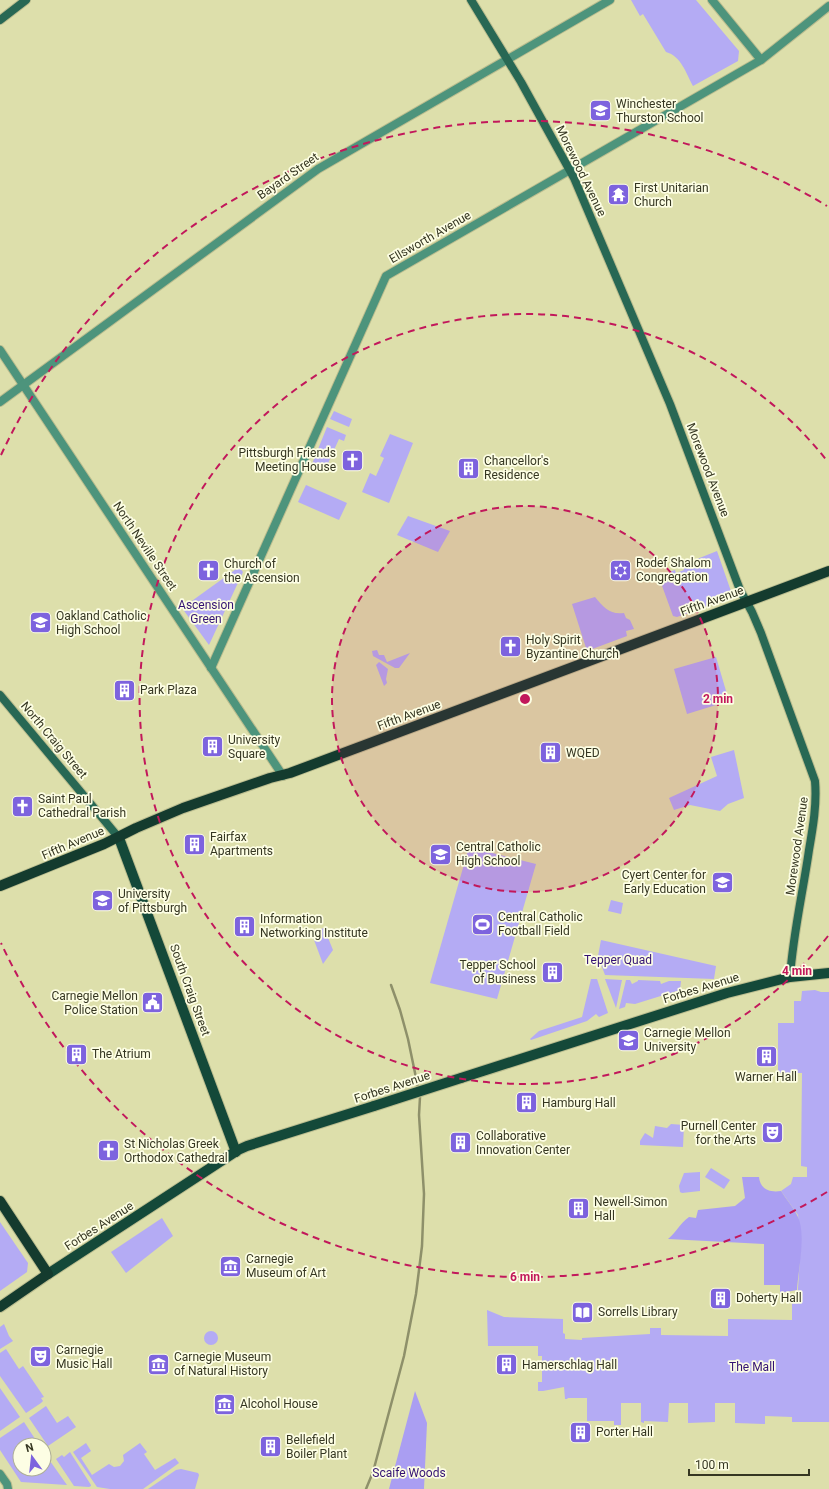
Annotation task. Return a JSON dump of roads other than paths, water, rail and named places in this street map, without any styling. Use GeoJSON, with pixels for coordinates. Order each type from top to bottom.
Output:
{"type":"FeatureCollection","features":[{"type":"Feature","properties":{"kind":"highway","name":"Fifth Avenue"},"geometry":{"type":"LineString","coordinates":[[0,886],[119,838],[136,828],[183,808],[270,778],[282,776],[829,572]]}},
{"type":"Feature","properties":{"kind":"highway"},"geometry":{"type":"LineString","coordinates":[[0,1201],[48,1274]]}},
{"type":"Feature","properties":{"kind":"highway","name":"Forbes Avenue"},"geometry":{"type":"LineString","coordinates":[[0,1307],[48,1274]]}},
{"type":"Feature","properties":{"kind":"main road"},"geometry":{"type":"LineString","coordinates":[[0,20],[26,0]]}},
{"type":"Feature","properties":{"kind":"main road","name":"Morewood Avenue"},"geometry":{"type":"LineString","coordinates":[[471,0],[521,82],[570,171],[670,404],[740,590],[758,626],[815,781],[816,795],[814,819],[793,944],[790,977]]}},
{"type":"Feature","properties":{"kind":"main road","name":"North Craig Street"},"geometry":{"type":"LineString","coordinates":[[0,695],[119,838]]}},
{"type":"Feature","properties":{"kind":"main road","name":"South Craig Street"},"geometry":{"type":"LineString","coordinates":[[119,838],[236,1152]]}},
{"type":"Feature","properties":{"kind":"main road","name":"Forbes Avenue"},"geometry":{"type":"LineString","coordinates":[[48,1274],[247,1146],[727,993],[790,977],[829,973]]}},
{"type":"Feature","properties":{"kind":"street","name":"Bayard Street"},"geometry":{"type":"LineString","coordinates":[[0,402],[318,169],[396,122],[610,0]]}},
{"type":"Feature","properties":{"kind":"street"},"geometry":{"type":"LineString","coordinates":[[712,0],[761,60]]}},
{"type":"Feature","properties":{"kind":"street","name":"Ellsworth Avenue"},"geometry":{"type":"LineString","coordinates":[[211,668],[386,276],[761,60],[829,6]]}},
{"type":"Feature","properties":{"kind":"street","name":"North Neville Street"},"geometry":{"type":"LineString","coordinates":[[0,350],[282,776]]}},
{"type":"Feature","properties":{"kind":"street"},"geometry":{"type":"LineString","coordinates":[[0,1474],[7,1484],[8,1489]]}},
{"type":"Feature","properties":{"kind":"railway"},"geometry":{"type":"LineString","coordinates":[[366,1489],[373,1472],[404,1356],[416,1294],[422,1246],[424,1194],[419,1115],[420,1097],[408,1039],[391,985]]}},
{"type":"Feature","properties":{"kind":"place","name":"Winchester Thurston School"},"geometry":{"type":"Point","coordinates":[600,111]}},
{"type":"Feature","properties":{"kind":"place","name":"First Unitarian Church"},"geometry":{"type":"Point","coordinates":[618,195]}},
{"type":"Feature","properties":{"kind":"place","name":"Pittsburgh Friends Meeting House"},"geometry":{"type":"Point","coordinates":[352,460]}},
{"type":"Feature","properties":{"kind":"place","name":"Chancellor's Residence"},"geometry":{"type":"Point","coordinates":[469,468]}},
{"type":"Feature","properties":{"kind":"place","name":"Rodef Shalom Congregation"},"geometry":{"type":"Point","coordinates":[620,570]}},
{"type":"Feature","properties":{"kind":"place","name":"Church of the Ascension"},"geometry":{"type":"Point","coordinates":[209,571]}},
{"type":"Feature","properties":{"kind":"place","name":"Oakland Catholic High School"},"geometry":{"type":"Point","coordinates":[41,623]}},
{"type":"Feature","properties":{"kind":"place","name":"Holy Spirit Byzantine Church"},"geometry":{"type":"Point","coordinates":[511,647]}},
{"type":"Feature","properties":{"kind":"place","name":"Park Plaza"},"geometry":{"type":"Point","coordinates":[124,690]}},
{"type":"Feature","properties":{"kind":"place","name":"University Square"},"geometry":{"type":"Point","coordinates":[212,747]}},
{"type":"Feature","properties":{"kind":"place","name":"WQED"},"geometry":{"type":"Point","coordinates":[550,753]}},
{"type":"Feature","properties":{"kind":"place","name":"Saint Paul Cathedral Parish"},"geometry":{"type":"Point","coordinates":[23,806]}},
{"type":"Feature","properties":{"kind":"place","name":"Fairfax Apartments"},"geometry":{"type":"Point","coordinates":[194,844]}},
{"type":"Feature","properties":{"kind":"place","name":"Central Catholic High School"},"geometry":{"type":"Point","coordinates":[440,854]}},
{"type":"Feature","properties":{"kind":"place","name":"Cyert Center for Early Education"},"geometry":{"type":"Point","coordinates":[722,882]}},
{"type":"Feature","properties":{"kind":"place","name":"University of Pittsburgh"},"geometry":{"type":"Point","coordinates":[103,901]}},
{"type":"Feature","properties":{"kind":"place","name":"Central Catholic Football Field"},"geometry":{"type":"Point","coordinates":[483,924]}},
{"type":"Feature","properties":{"kind":"place","name":"Information Networking Institute"},"geometry":{"type":"Point","coordinates":[244,926]}},
{"type":"Feature","properties":{"kind":"place","name":"Tepper School of Business"},"geometry":{"type":"Point","coordinates":[552,972]}},
{"type":"Feature","properties":{"kind":"place","name":"Carnegie Mellon Police Station"},"geometry":{"type":"Point","coordinates":[153,1003]}},
{"type":"Feature","properties":{"kind":"place","name":"Carnegie Mellon University"},"geometry":{"type":"Point","coordinates":[629,1040]}},
{"type":"Feature","properties":{"kind":"place","name":"The Atrium"},"geometry":{"type":"Point","coordinates":[77,1054]}},
{"type":"Feature","properties":{"kind":"place","name":"Warner Hall"},"geometry":{"type":"Point","coordinates":[766,1056]}},
{"type":"Feature","properties":{"kind":"place","name":"Hamburg Hall"},"geometry":{"type":"Point","coordinates":[527,1103]}},
{"type":"Feature","properties":{"kind":"place","name":"Purnell Center for the Arts"},"geometry":{"type":"Point","coordinates":[772,1133]}},
{"type":"Feature","properties":{"kind":"place","name":"Collaborative Innovation Center"},"geometry":{"type":"Point","coordinates":[461,1143]}},
{"type":"Feature","properties":{"kind":"place","name":"St Nicholas Greek Orthodox Cathedral"},"geometry":{"type":"Point","coordinates":[108,1151]}},
{"type":"Feature","properties":{"kind":"place","name":"Newell-Simon Hall"},"geometry":{"type":"Point","coordinates":[578,1209]}},
{"type":"Feature","properties":{"kind":"place","name":"Carnegie Museum of Art"},"geometry":{"type":"Point","coordinates":[230,1266]}},
{"type":"Feature","properties":{"kind":"place","name":"Doherty Hall"},"geometry":{"type":"Point","coordinates":[720,1298]}},
{"type":"Feature","properties":{"kind":"place","name":"Sorrells Library"},"geometry":{"type":"Point","coordinates":[582,1312]}},
{"type":"Feature","properties":{"kind":"place","name":"Carnegie Music Hall"},"geometry":{"type":"Point","coordinates":[41,1357]}},
{"type":"Feature","properties":{"kind":"place","name":"Carnegie Museum of Natural History"},"geometry":{"type":"Point","coordinates":[158,1364]}},
{"type":"Feature","properties":{"kind":"place","name":"Hamerschlag Hall"},"geometry":{"type":"Point","coordinates":[506,1365]}},
{"type":"Feature","properties":{"kind":"place","name":"Alcohol House"},"geometry":{"type":"Point","coordinates":[225,1404]}},
{"type":"Feature","properties":{"kind":"place","name":"Porter Hall"},"geometry":{"type":"Point","coordinates":[581,1432]}},
{"type":"Feature","properties":{"kind":"place","name":"Bellefield Boiler Plant"},"geometry":{"type":"Point","coordinates":[270,1447]}},
{"type":"Feature","properties":{"kind":"park label","name":"Ascension Green"},"geometry":{"type":"Point","coordinates":[206,612]}},
{"type":"Feature","properties":{"kind":"park label","name":"Tepper Quad"},"geometry":{"type":"Point","coordinates":[618,960]}},
{"type":"Feature","properties":{"kind":"park label","name":"The Mall"},"geometry":{"type":"Point","coordinates":[752,1367]}},
{"type":"Feature","properties":{"kind":"park label","name":"Scaife Woods"},"geometry":{"type":"Point","coordinates":[409,1473]}}]}
